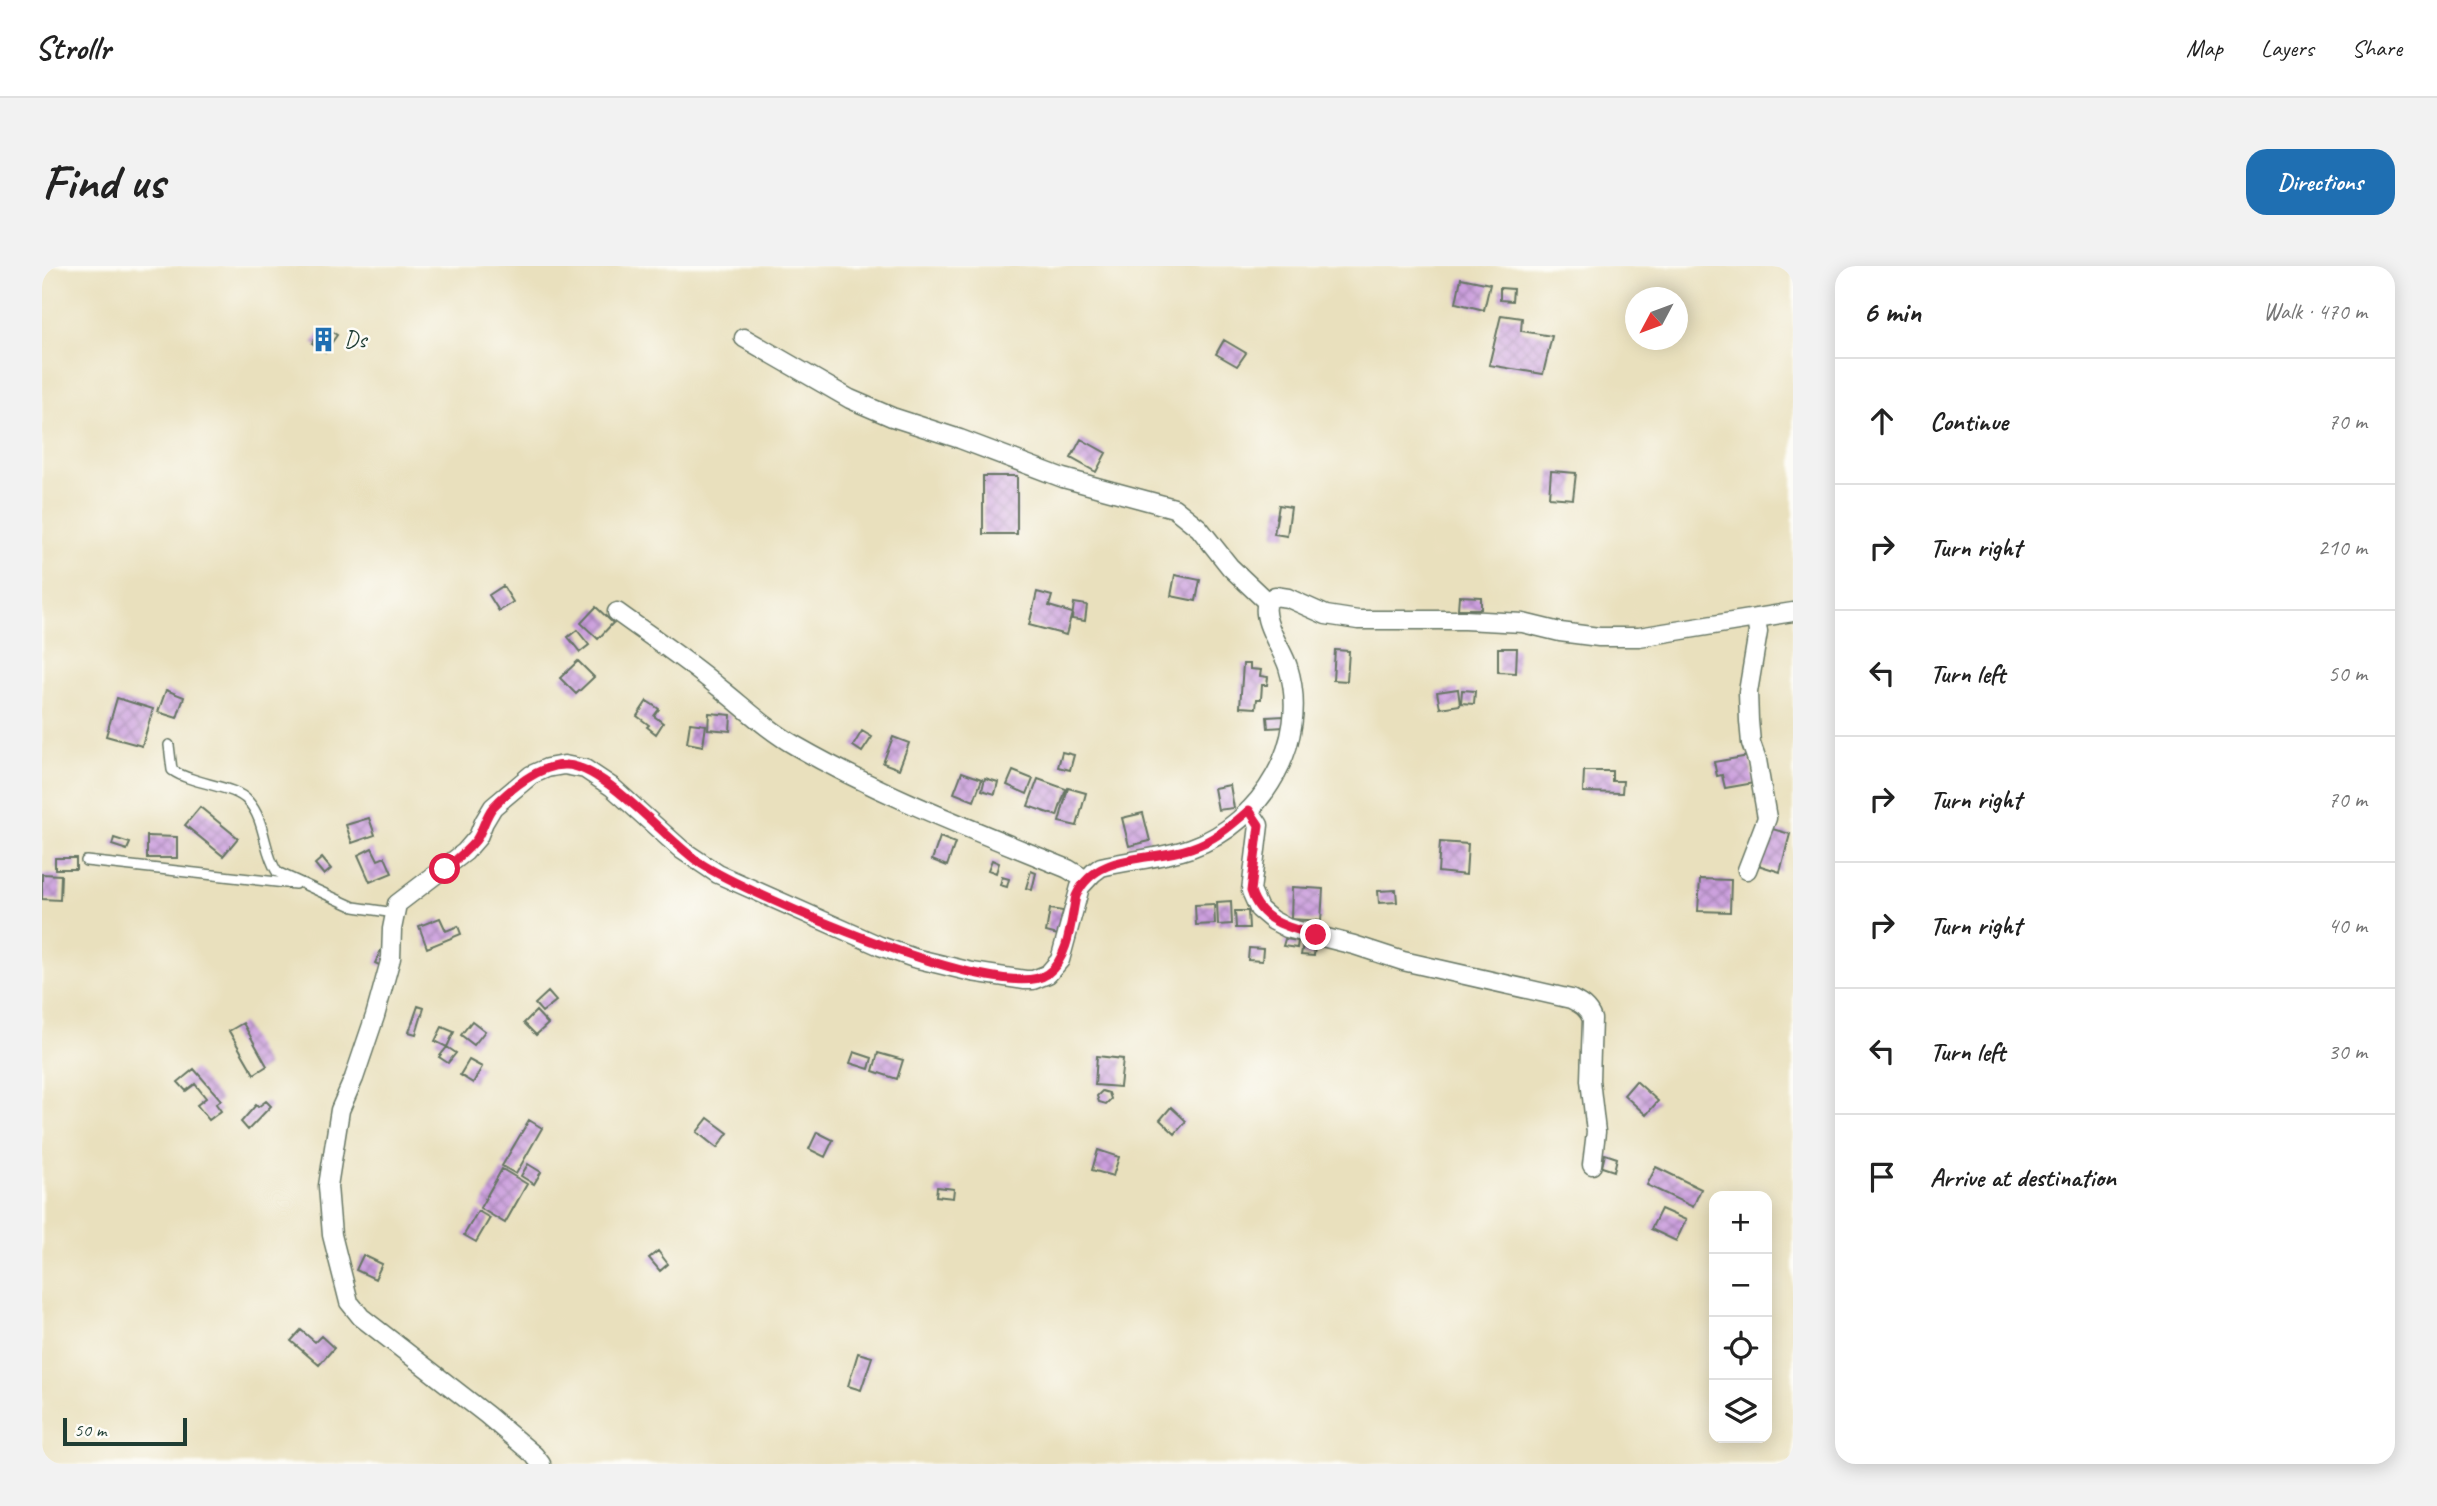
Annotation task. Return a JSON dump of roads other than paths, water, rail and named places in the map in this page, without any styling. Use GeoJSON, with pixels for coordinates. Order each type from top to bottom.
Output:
{"type":"FeatureCollection","features":[{"type":"Feature","properties":{"kind":"street"},"geometry":{"type":"LineString","coordinates":[[744,338],[850,399],[892,417],[960,439],[1063,478],[1174,508],[1199,528],[1237,575],[1267,603]]}},
{"type":"Feature","properties":{"kind":"street"},"geometry":{"type":"LineString","coordinates":[[541,1464],[513,1437],[361,1317],[349,1302],[332,1235],[328,1186],[340,1110],[375,1016],[391,958],[392,929],[397,904],[465,852],[478,837],[494,807],[531,775],[564,765],[585,769],[612,787],[682,850],[718,874],[880,946],[950,967],[1025,981],[1048,974],[1059,960],[1076,896],[1086,880],[1101,867],[1192,848],[1227,829],[1249,810],[1275,776],[1285,757],[1293,726],[1294,702],[1292,680],[1265,613],[1270,598],[1279,596],[1326,615],[1358,620],[1523,623],[1560,632],[1599,637],[1639,637],[1793,612]]}},
{"type":"Feature","properties":{"kind":"street"},"geometry":{"type":"LineString","coordinates":[[617,612],[715,684],[760,723],[795,746],[872,786],[955,824],[1068,869],[1086,880]]}},
{"type":"Feature","properties":{"kind":"street"},"geometry":{"type":"LineString","coordinates":[[1747,870],[1767,818],[1749,721],[1748,692],[1758,632],[1756,618]]}},
{"type":"Feature","properties":{"kind":"street"},"geometry":{"type":"LineString","coordinates":[[1249,810],[1259,825],[1251,891],[1259,909],[1272,920],[1287,928],[1403,961],[1571,999],[1589,1012],[1592,1020],[1590,1080],[1596,1132],[1592,1165]]}},
{"type":"Feature","properties":{"kind":"lane"},"geometry":{"type":"LineString","coordinates":[[169,745],[172,769],[184,778],[230,790],[246,798],[264,834],[270,862],[277,872],[354,907],[395,913]]}},
{"type":"Feature","properties":{"kind":"lane"},"geometry":{"type":"LineString","coordinates":[[86,861],[303,885]]}},
{"type":"Feature","properties":{"kind":"place","name":"Ds"},"geometry":{"type":"Point","coordinates":[324,339]}}]}
